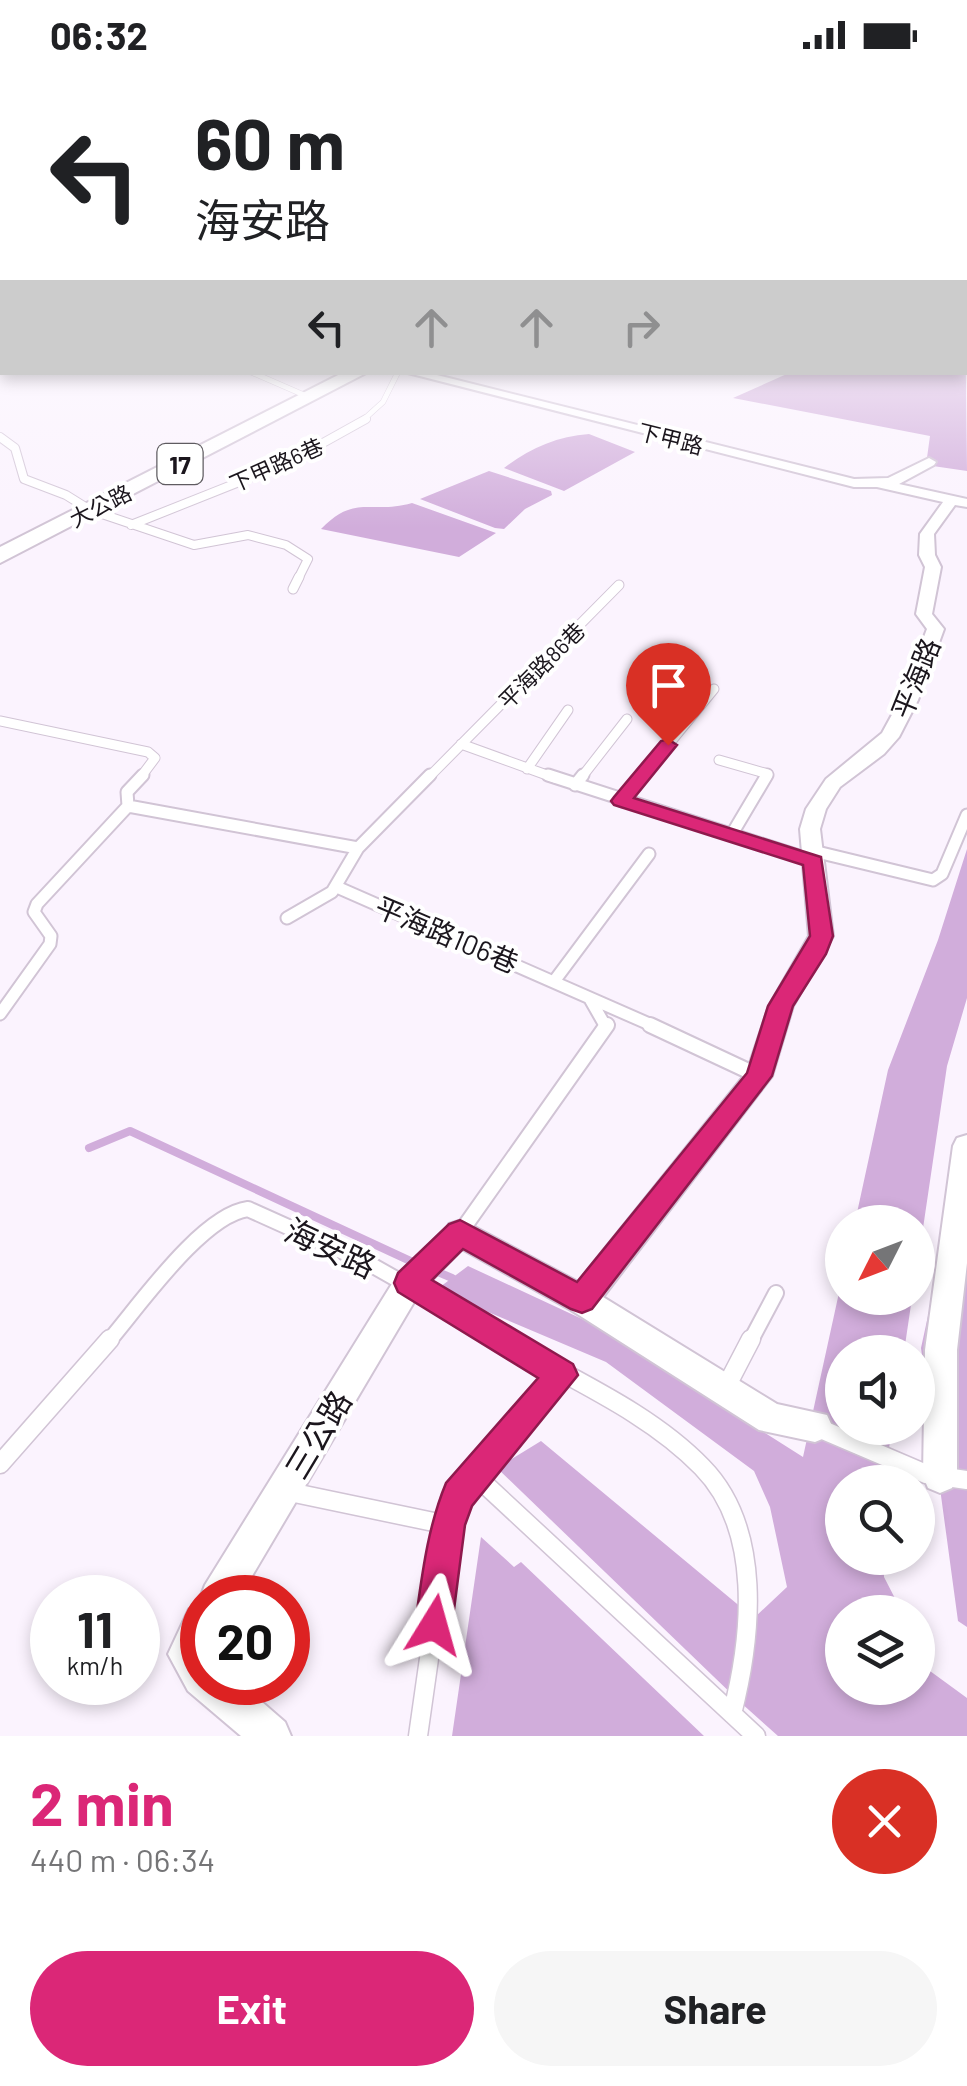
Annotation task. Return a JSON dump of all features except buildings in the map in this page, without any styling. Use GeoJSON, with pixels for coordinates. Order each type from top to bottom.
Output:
{"type":"FeatureCollection","features":[{"type":"Feature","properties":{"kind":"main road","name":"大公路"},"geometry":{"type":"LineString","coordinates":[[307,397],[343,375]]}},
{"type":"Feature","properties":{"kind":"main road","name":"大公路"},"geometry":{"type":"LineString","coordinates":[[0,544],[86,507],[353,375]]}},
{"type":"Feature","properties":{"kind":"main road","name":"大公路"},"geometry":{"type":"LineString","coordinates":[[0,556],[86,507]]}},
{"type":"Feature","properties":{"kind":"street","name":"下甲路"},"geometry":{"type":"LineString","coordinates":[[421,375],[839,480],[882,484],[959,501]]}},
{"type":"Feature","properties":{"kind":"street"},"geometry":{"type":"LineString","coordinates":[[466,386],[484,375]]}},
{"type":"Feature","properties":{"kind":"street"},"geometry":{"type":"LineString","coordinates":[[882,484],[929,462]]}},
{"type":"Feature","properties":{"kind":"street","name":"平海路"},"geometry":{"type":"LineString","coordinates":[[582,1300],[759,1076],[781,1006],[821,936],[810,829],[825,788],[888,739],[936,629],[924,614],[933,567],[926,555],[926,540],[959,501]]}},
{"type":"Feature","properties":{"kind":"street"},"geometry":{"type":"LineString","coordinates":[[944,1477],[940,1350],[967,1146]]}},
{"type":"Feature","properties":{"kind":"street"},"geometry":{"type":"LineString","coordinates":[[454,1239],[582,1300],[771,1419],[815,1426]]}},
{"type":"Feature","properties":{"kind":"street","name":"三公路"},"geometry":{"type":"LineString","coordinates":[[232,1575],[414,1278],[454,1239]]}},
{"type":"Feature","properties":{"kind":"street"},"geometry":{"type":"LineString","coordinates":[[235,1705],[272,1736]]}},
{"type":"Feature","properties":{"kind":"lane"},"geometry":{"type":"LineString","coordinates":[[258,375],[307,397]]}},
{"type":"Feature","properties":{"kind":"lane","name":"下甲路6巷"},"geometry":{"type":"LineString","coordinates":[[131,525],[330,440],[369,417],[390,393],[397,375]]}},
{"type":"Feature","properties":{"kind":"lane"},"geometry":{"type":"LineString","coordinates":[[0,437],[14,448],[24,479],[131,525],[203,546],[244,535],[288,546],[308,559],[293,589]]}},
{"type":"Feature","properties":{"kind":"lane","name":"平海路86巷"},"geometry":{"type":"LineString","coordinates":[[340,888],[358,848],[619,584]]}},
{"type":"Feature","properties":{"kind":"lane"},"geometry":{"type":"LineString","coordinates":[[622,801],[714,689]]}},
{"type":"Feature","properties":{"kind":"lane"},"geometry":{"type":"LineString","coordinates":[[527,769],[568,710]]}},
{"type":"Feature","properties":{"kind":"lane"},"geometry":{"type":"LineString","coordinates":[[575,785],[627,720]]}},
{"type":"Feature","properties":{"kind":"lane"},"geometry":{"type":"LineString","coordinates":[[0,721],[148,752],[154,764],[127,792],[128,806]]}},
{"type":"Feature","properties":{"kind":"lane"},"geometry":{"type":"LineString","coordinates":[[461,744],[622,801],[732,834],[813,856],[933,880],[942,874],[967,815]]}},
{"type":"Feature","properties":{"kind":"lane"},"geometry":{"type":"LineString","coordinates":[[719,760],[768,774],[732,834]]}},
{"type":"Feature","properties":{"kind":"lane"},"geometry":{"type":"LineString","coordinates":[[128,806],[358,848]]}},
{"type":"Feature","properties":{"kind":"lane"},"geometry":{"type":"LineString","coordinates":[[0,1014],[50,944],[52,936],[34,912],[37,904],[128,806]]}},
{"type":"Feature","properties":{"kind":"lane"},"geometry":{"type":"LineString","coordinates":[[555,980],[649,854]]}},
{"type":"Feature","properties":{"kind":"lane"},"geometry":{"type":"LineString","coordinates":[[288,918],[328,900],[340,888]]}},
{"type":"Feature","properties":{"kind":"lane","name":"平海路106巷"},"geometry":{"type":"LineString","coordinates":[[340,888],[555,980],[759,1076]]}},
{"type":"Feature","properties":{"kind":"lane"},"geometry":{"type":"LineString","coordinates":[[454,1239],[601,1036],[606,1024],[604,1016],[587,995]]}},
{"type":"Feature","properties":{"kind":"lane","name":"海安路"},"geometry":{"type":"LineString","coordinates":[[0,1464],[201,1236],[232,1211],[248,1209],[414,1278],[562,1375],[638,1418],[716,1484],[737,1522],[748,1595],[734,1706]]}},
{"type":"Feature","properties":{"kind":"lane"},"geometry":{"type":"LineString","coordinates":[[726,1389],[776,1293]]}},
{"type":"Feature","properties":{"kind":"lane"},"geometry":{"type":"LineString","coordinates":[[418,1736],[448,1525],[459,1495],[562,1375]]}},
{"type":"Feature","properties":{"kind":"lane"},"geometry":{"type":"LineString","coordinates":[[815,1426],[944,1477]]}},
{"type":"Feature","properties":{"kind":"lane"},"geometry":{"type":"LineString","coordinates":[[476,1476],[734,1706],[756,1736]]}},
{"type":"Feature","properties":{"kind":"lane"},"geometry":{"type":"LineString","coordinates":[[283,1490],[448,1525]]}},
{"type":"Feature","properties":{"kind":"shaded area"},"geometry":{"type":"Polygon","coordinates":[[[785,375],[966,375],[967,471],[926,465],[930,436],[733,398],[785,375]]]}},
{"type":"Feature","properties":{"kind":"shaded area"},"geometry":{"type":"Polygon","coordinates":[[[589,434],[635,452],[564,491],[504,468],[544,445],[589,434]]]}},
{"type":"Feature","properties":{"kind":"shaded area"},"geometry":{"type":"Polygon","coordinates":[[[489,471],[551,491],[552,495],[525,509],[504,529],[420,499],[489,471]]]}},
{"type":"Feature","properties":{"kind":"shaded area"},"geometry":{"type":"Polygon","coordinates":[[[412,503],[496,533],[459,557],[321,529],[354,508],[412,503]]]}},
{"type":"Feature","properties":{"kind":"shaded area"},"geometry":{"type":"Polygon","coordinates":[[[967,849],[967,998],[947,1066],[926,1205],[859,1205],[888,1070],[938,940],[967,849]]]}},
{"type":"Feature","properties":{"kind":"shaded area"},"geometry":{"type":"Polygon","coordinates":[[[967,1136],[967,1627],[958,1621],[934,1445],[935,1335],[924,1335],[928,1315],[935,1315],[935,1283],[967,1136]]]}},
{"type":"Feature","properties":{"kind":"shaded area"},"geometry":{"type":"Polygon","coordinates":[[[468,1266],[595,1325],[803,1457],[825,1357],[825,1445],[889,1445],[887,1465],[825,1465],[825,1575],[884,1575],[893,1595],[825,1595],[825,1705],[935,1705],[935,1675],[967,1698],[967,1736],[778,1736],[497,1468],[541,1441],[754,1618],[787,1587],[770,1507],[754,1471],[606,1362],[436,1290],[468,1266]]]}},
{"type":"Feature","properties":{"kind":"shaded area"},"geometry":{"type":"Polygon","coordinates":[[[834,1315],[909,1315],[907,1335],[830,1335],[834,1315]]]}},
{"type":"Feature","properties":{"kind":"shaded area"},"geometry":{"type":"Polygon","coordinates":[[[481,1537],[514,1567],[521,1562],[704,1736],[452,1736],[481,1537]]]}},
{"type":"Feature","properties":{"kind":"waterway"},"geometry":{"type":"LineString","coordinates":[[89,1148],[130,1131],[419,1265]]}},
{"type":"Feature","properties":{"kind":"waterway"},"geometry":{"type":"LineString","coordinates":[[431,1269],[452,1278]]}},
{"type":"Feature","properties":{"kind":"route"},"geometry":{"type":"LineString","coordinates":[[434,1625],[448,1525],[459,1495],[562,1375],[409,1283],[460,1233],[582,1300],[759,1076],[781,1006],[821,936],[814,862],[622,801],[668,745]]}}]}
